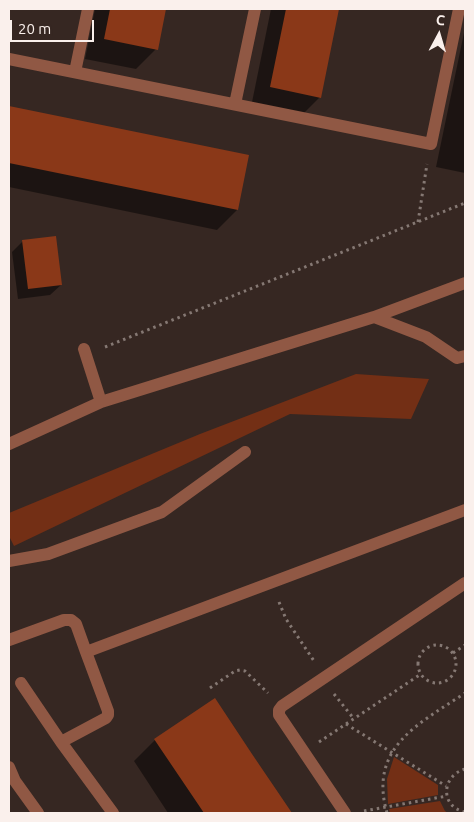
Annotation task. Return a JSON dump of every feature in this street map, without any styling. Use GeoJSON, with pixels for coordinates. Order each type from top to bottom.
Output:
{"type":"FeatureCollection","features":[{"type":"Feature","properties":{"kind":"street"},"geometry":{"type":"LineString","coordinates":[[75,72],[88,9]]}},
{"type":"Feature","properties":{"kind":"street"},"geometry":{"type":"LineString","coordinates":[[235,104],[255,9]]}},
{"type":"Feature","properties":{"kind":"street"},"geometry":{"type":"LineString","coordinates":[[9,59],[431,144],[459,9]]}},
{"type":"Feature","properties":{"kind":"street"},"geometry":{"type":"LineString","coordinates":[[9,444],[101,402],[374,317],[465,283]]}},
{"type":"Feature","properties":{"kind":"street"},"geometry":{"type":"LineString","coordinates":[[374,317],[426,337],[457,358],[465,356]]}},
{"type":"Feature","properties":{"kind":"street"},"geometry":{"type":"LineString","coordinates":[[85,352],[101,402]]}},
{"type":"Feature","properties":{"kind":"street"},"geometry":{"type":"LineString","coordinates":[[9,561],[48,554],[162,512],[245,452]]}},
{"type":"Feature","properties":{"kind":"street"},"geometry":{"type":"LineString","coordinates":[[86,652],[465,510]]}},
{"type":"Feature","properties":{"kind":"street"},"geometry":{"type":"LineString","coordinates":[[345,813],[279,715],[279,710],[323,678],[465,583]]}},
{"type":"Feature","properties":{"kind":"street"},"geometry":{"type":"LineString","coordinates":[[9,640],[64,620],[71,620],[76,624],[108,715],[106,718],[61,742]]}},
{"type":"Feature","properties":{"kind":"street"},"geometry":{"type":"LineString","coordinates":[[21,684],[113,813]]}},
{"type":"Feature","properties":{"kind":"street"},"geometry":{"type":"LineString","coordinates":[[9,767],[15,781],[38,813]]}},
{"type":"Feature","properties":{"kind":"path"},"geometry":{"type":"LineString","coordinates":[[418,222],[431,144]]}},
{"type":"Feature","properties":{"kind":"path"},"geometry":{"type":"LineString","coordinates":[[85,352],[465,203]]}},
{"type":"Feature","properties":{"kind":"path"},"geometry":{"type":"LineString","coordinates":[[271,583],[286,619],[323,678],[354,719]]}},
{"type":"Feature","properties":{"kind":"path"},"geometry":{"type":"LineString","coordinates":[[438,644],[447,647],[453,653],[456,661],[455,669],[451,677],[444,682],[435,683],[427,680],[421,674],[418,666],[423,650],[438,644]]}},
{"type":"Feature","properties":{"kind":"path"},"geometry":{"type":"LineString","coordinates":[[453,653],[465,645]]}},
{"type":"Feature","properties":{"kind":"path"},"geometry":{"type":"LineString","coordinates":[[210,688],[235,671],[240,670],[245,672],[282,706]]}},
{"type":"Feature","properties":{"kind":"path"},"geometry":{"type":"LineString","coordinates":[[304,752],[421,674]]}},
{"type":"Feature","properties":{"kind":"path"},"geometry":{"type":"LineString","coordinates":[[387,813],[383,794],[384,776],[392,753],[403,737],[414,727],[465,693]]}},
{"type":"Feature","properties":{"kind":"path"},"geometry":{"type":"LineString","coordinates":[[346,724],[446,786]]}},
{"type":"Feature","properties":{"kind":"path"},"geometry":{"type":"LineString","coordinates":[[465,769],[458,771],[451,777],[446,786],[447,796],[451,805],[459,811],[465,812]]}},
{"type":"Feature","properties":{"kind":"path"},"geometry":{"type":"LineString","coordinates":[[360,812],[447,796]]}},
{"type":"Feature","properties":{"kind":"shaded area"},"geometry":{"type":"Polygon","coordinates":[[[356,374],[429,379],[411,419],[290,414],[14,546],[9,536],[9,513],[200,434],[356,374]]]}},
{"type":"Feature","properties":{"kind":"shaded area"},"geometry":{"type":"Polygon","coordinates":[[[394,757],[438,785],[438,795],[388,804],[387,779],[394,757]]]}},
{"type":"Feature","properties":{"kind":"shaded area"},"geometry":{"type":"Polygon","coordinates":[[[440,801],[448,813],[390,813],[389,809],[440,801]]]}},
{"type":"Feature","properties":{"kind":"building"},"geometry":{"type":"Polygon","coordinates":[[[110,9],[166,9],[158,50],[104,39],[110,9]]]}},
{"type":"Feature","properties":{"kind":"building"},"geometry":{"type":"Polygon","coordinates":[[[286,9],[339,9],[321,98],[270,87],[286,9]]]}},
{"type":"Feature","properties":{"kind":"building"},"geometry":{"type":"Polygon","coordinates":[[[9,106],[249,155],[238,210],[9,163],[9,106]]]}},
{"type":"Feature","properties":{"kind":"building"},"geometry":{"type":"Polygon","coordinates":[[[56,236],[62,285],[28,289],[22,240],[56,236]]]}},
{"type":"Feature","properties":{"kind":"building"},"geometry":{"type":"Polygon","coordinates":[[[215,698],[292,813],[204,813],[154,739],[215,698]]]}}]}
